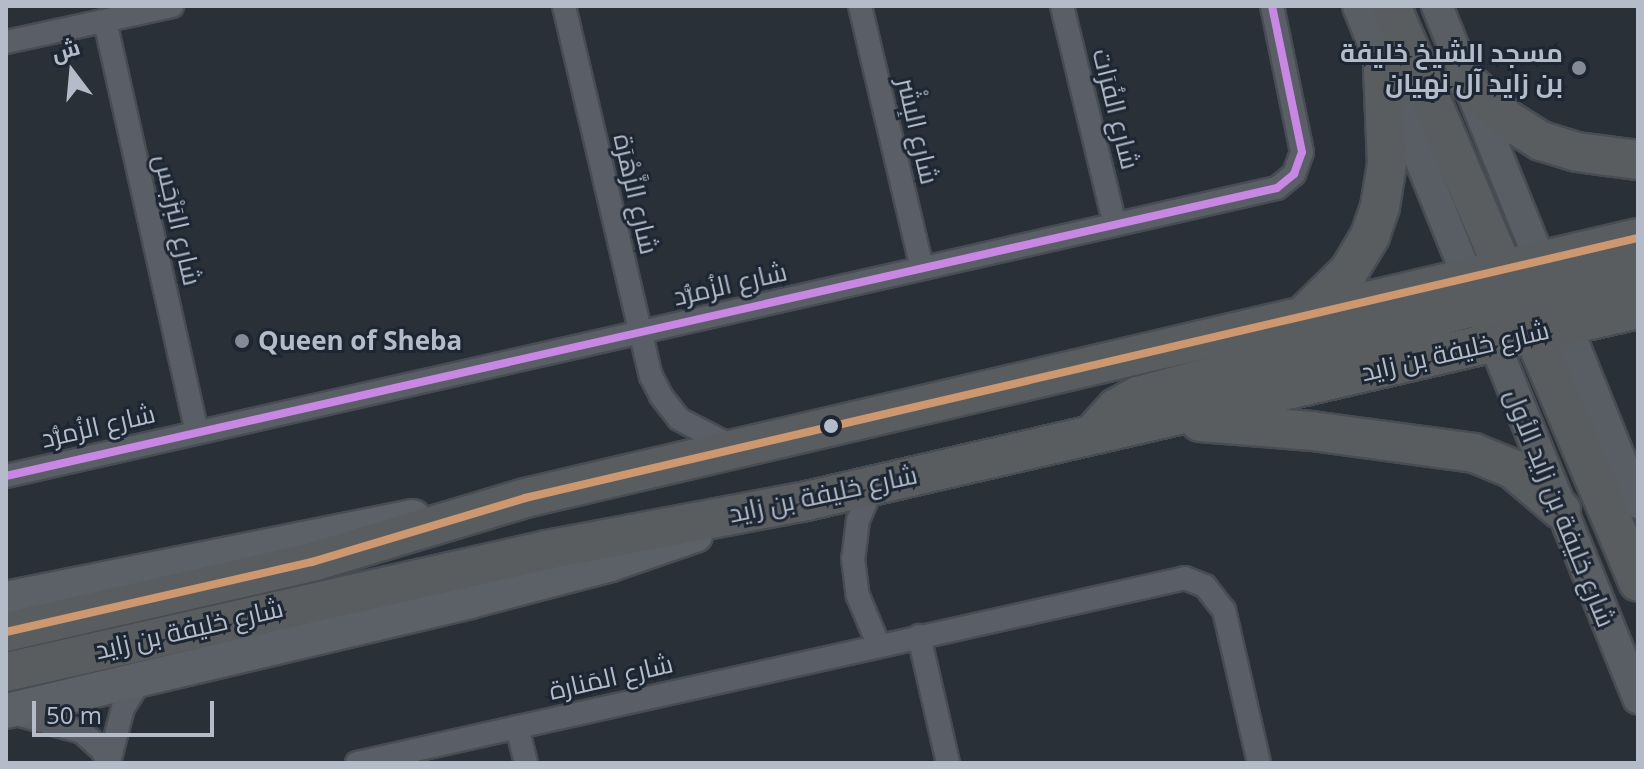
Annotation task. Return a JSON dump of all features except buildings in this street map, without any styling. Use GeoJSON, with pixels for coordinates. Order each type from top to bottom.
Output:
{"type":"FeatureCollection","features":[{"type":"Feature","properties":{"kind":"highway"},"geometry":{"type":"LineString","coordinates":[[1391,6],[1638,582]]}},
{"type":"Feature","properties":{"kind":"highway"},"geometry":{"type":"LineString","coordinates":[[1304,313],[1349,271],[1370,236],[1380,207],[1387,164],[1383,68]]}},
{"type":"Feature","properties":{"kind":"highway"},"geometry":{"type":"LineString","coordinates":[[1468,82],[1506,119],[1541,141],[1577,152],[1638,160]]}},
{"type":"Feature","properties":{"kind":"highway","name":"شارع خليفة بن زايد"},"geometry":{"type":"LineString","coordinates":[[6,672],[547,550],[802,502],[1152,420],[1517,301],[1638,238]]}},
{"type":"Feature","properties":{"kind":"highway"},"geometry":{"type":"LineString","coordinates":[[1094,433],[1116,408],[1138,396],[1517,301],[1638,275]]}},
{"type":"Feature","properties":{"kind":"highway","name":"شارع خليفة بن زايد"},"geometry":{"type":"LineString","coordinates":[[6,632],[312,562],[525,498],[1304,313],[1517,301],[1638,309]]}},
{"type":"Feature","properties":{"kind":"highway"},"geometry":{"type":"LineString","coordinates":[[1152,420],[1297,429],[1474,453],[1513,469],[1561,510]]}},
{"type":"Feature","properties":{"kind":"main road","name":"شارع خليفة بن زايد الأول"},"geometry":{"type":"LineString","coordinates":[[1358,6],[1383,68],[1638,503]]}},
{"type":"Feature","properties":{"kind":"main road","name":"شارع خليفة بن زايد الأول"},"geometry":{"type":"LineString","coordinates":[[1437,6],[1468,82],[1561,510],[1638,698]]}},
{"type":"Feature","properties":{"kind":"main road"},"geometry":{"type":"LineString","coordinates":[[6,599],[288,540],[525,498]]}},
{"type":"Feature","properties":{"kind":"main road"},"geometry":{"type":"LineString","coordinates":[[6,711],[293,645],[611,564],[802,502]]}},
{"type":"Feature","properties":{"kind":"street"},"geometry":{"type":"LineString","coordinates":[[6,42],[172,6]]}},
{"type":"Feature","properties":{"kind":"street","name":"شارع الزَّهْرَة"},"geometry":{"type":"LineString","coordinates":[[564,6],[651,376],[668,407],[690,427],[735,448]]}},
{"type":"Feature","properties":{"kind":"street","name":"شارع البِشْر"},"geometry":{"type":"LineString","coordinates":[[860,6],[922,268]]}},
{"type":"Feature","properties":{"kind":"street","name":"شارع الفُرَات"},"geometry":{"type":"LineString","coordinates":[[1062,6],[1115,225]]}},
{"type":"Feature","properties":{"kind":"street","name":"شارع الزُمرُّد"},"geometry":{"type":"LineString","coordinates":[[6,476],[1267,192],[1294,174],[1299,163],[1301,140],[1272,6]]}},
{"type":"Feature","properties":{"kind":"street","name":"شارع البَرْجَس"},"geometry":{"type":"LineString","coordinates":[[105,21],[197,432]]}},
{"type":"Feature","properties":{"kind":"street"},"geometry":{"type":"LineString","coordinates":[[873,485],[858,520],[853,558],[858,596],[879,646]]}},
{"type":"Feature","properties":{"kind":"street","name":"شارع المَنارة"},"geometry":{"type":"LineString","coordinates":[[357,763],[1174,579],[1196,580],[1213,593],[1224,610],[1259,763]]}},
{"type":"Feature","properties":{"kind":"street"},"geometry":{"type":"LineString","coordinates":[[919,636],[948,763]]}},
{"type":"Feature","properties":{"kind":"street"},"geometry":{"type":"LineString","coordinates":[[109,763],[123,708],[141,679]]}},
{"type":"Feature","properties":{"kind":"street"},"geometry":{"type":"LineString","coordinates":[[6,711],[82,732],[109,763]]}},
{"type":"Feature","properties":{"kind":"street"},"geometry":{"type":"LineString","coordinates":[[517,727],[526,763]]}},
{"type":"Feature","properties":{"kind":"transit line"},"geometry":{"type":"LineString","coordinates":[[6,476],[1277,188],[1294,174],[1302,152],[1272,6]]}},
{"type":"Feature","properties":{"kind":"transit line"},"geometry":{"type":"LineString","coordinates":[[6,632],[312,562],[525,498],[1638,238]]}},
{"type":"Feature","properties":{"kind":"place","name":"مسجد الشيخ خليفة بن زايد آل نهيان"},"geometry":{"type":"Point","coordinates":[1579,68]}},
{"type":"Feature","properties":{"kind":"place","name":"Queen of Sheba"},"geometry":{"type":"Point","coordinates":[242,341]}}]}
